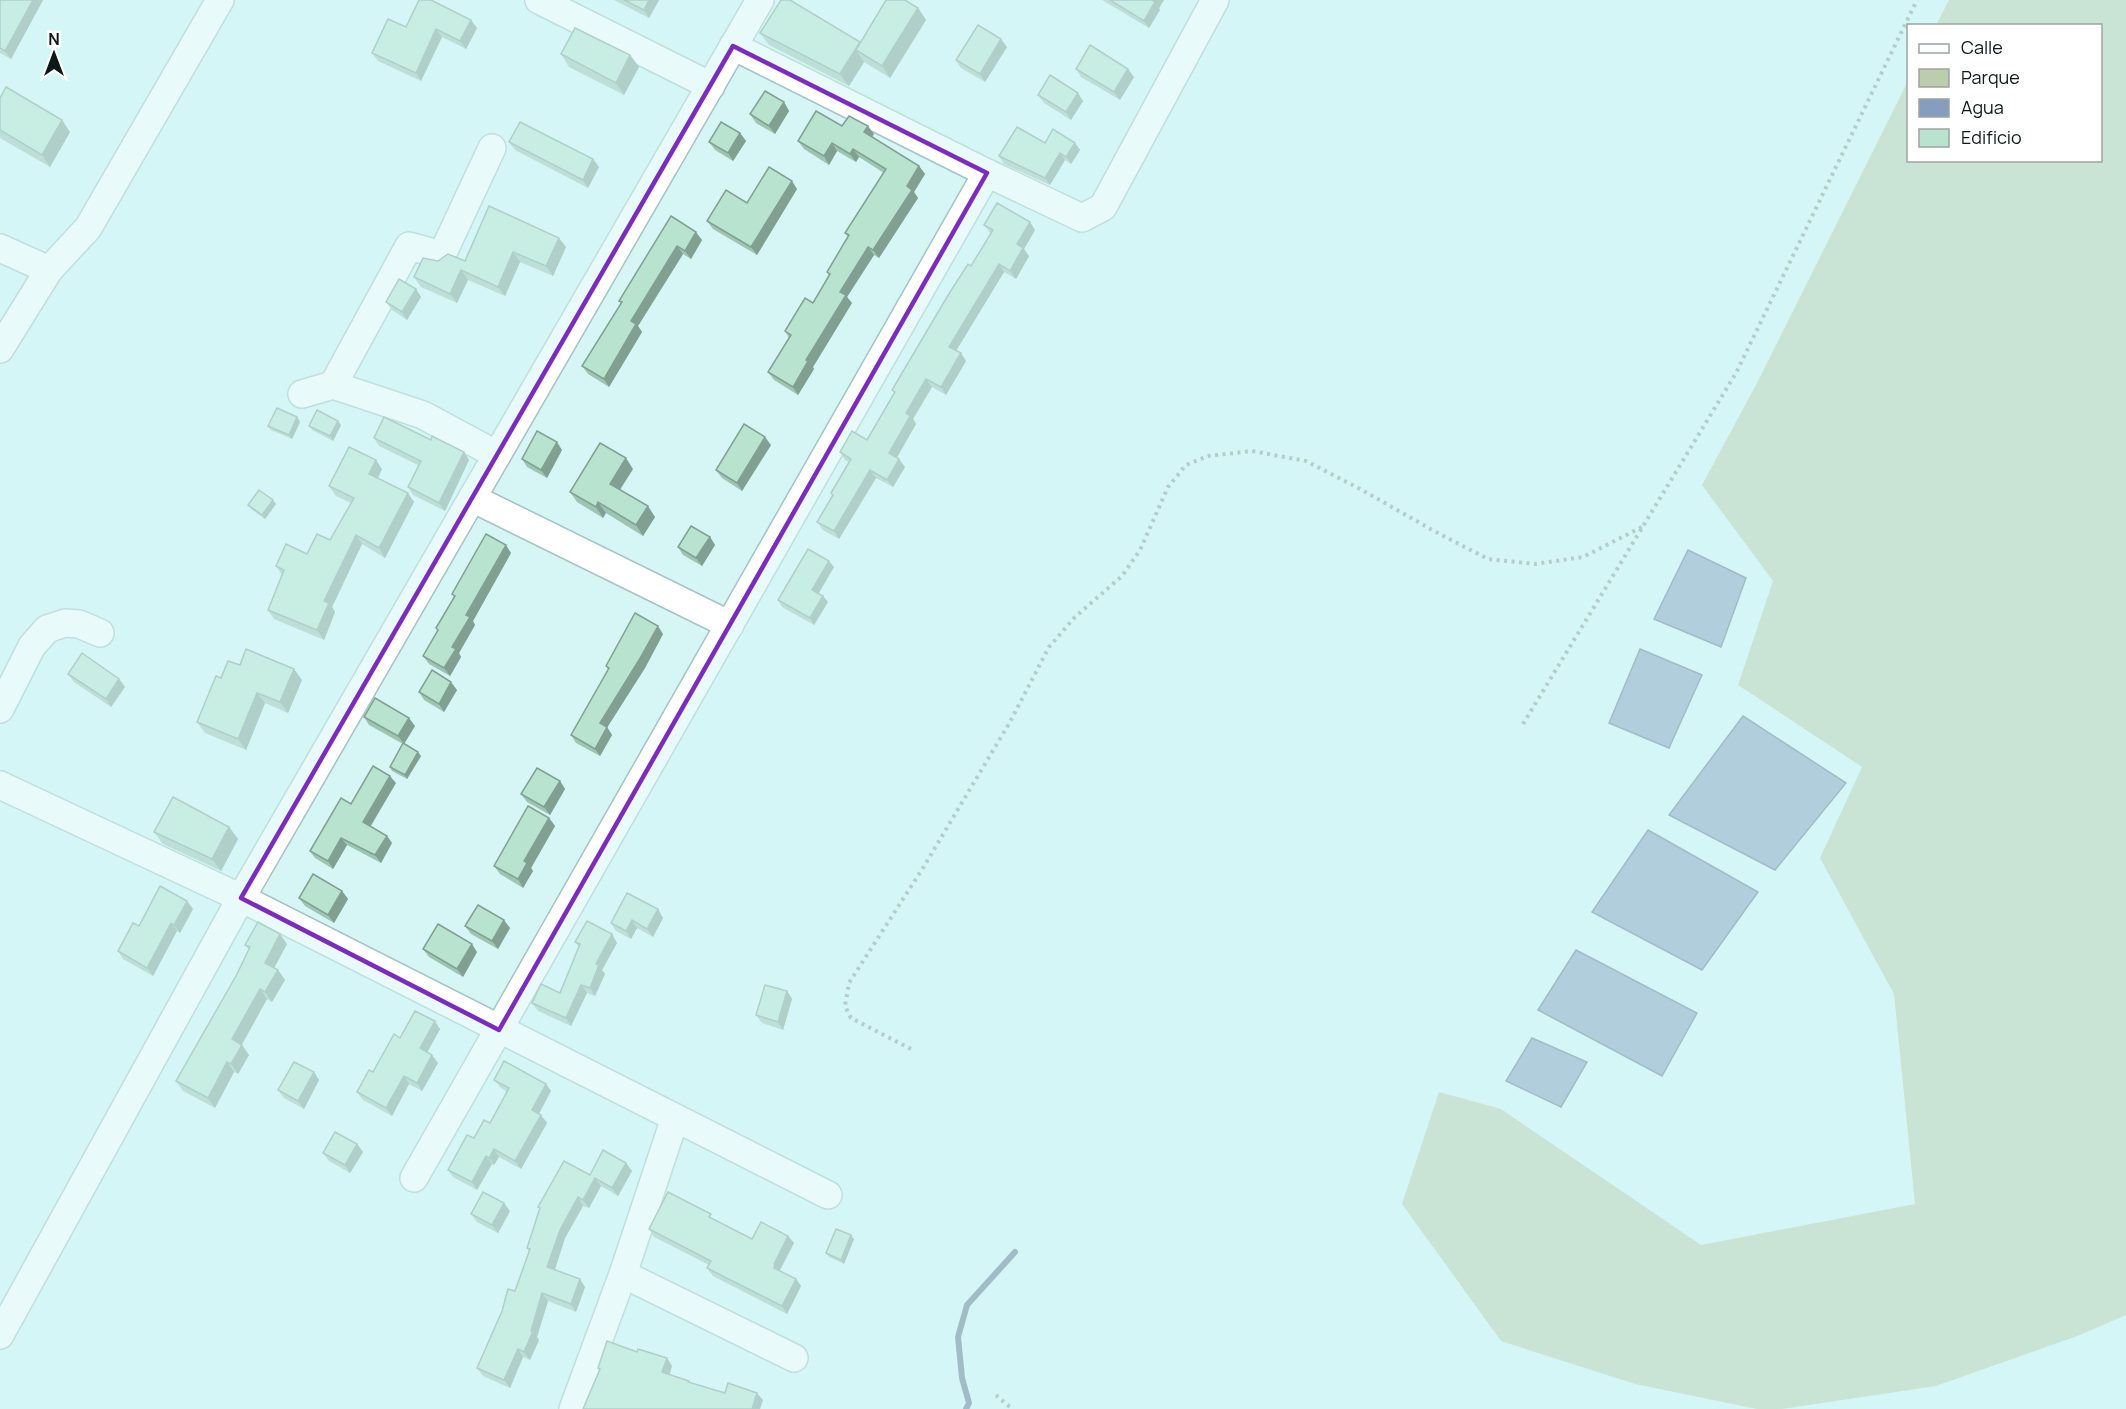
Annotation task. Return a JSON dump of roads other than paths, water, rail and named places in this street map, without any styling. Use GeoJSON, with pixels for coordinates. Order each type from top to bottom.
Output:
{"type":"FeatureCollection","features":[{"type":"Feature","properties":{"kind":"street"},"geometry":{"type":"LineString","coordinates":[[0,349],[49,270],[88,228],[219,0]]}},
{"type":"Feature","properties":{"kind":"street"},"geometry":{"type":"LineString","coordinates":[[539,0],[711,86]]}},
{"type":"Feature","properties":{"kind":"street"},"geometry":{"type":"LineString","coordinates":[[0,1335],[241,898],[760,0]]}},
{"type":"Feature","properties":{"kind":"street"},"geometry":{"type":"LineString","coordinates":[[733,46],[1082,218],[1103,207],[1215,0]]}},
{"type":"Feature","properties":{"kind":"street"},"geometry":{"type":"LineString","coordinates":[[333,385],[409,246],[442,255],[492,148]]}},
{"type":"Feature","properties":{"kind":"street"},"geometry":{"type":"LineString","coordinates":[[414,1178],[987,173]]}},
{"type":"Feature","properties":{"kind":"street"},"geometry":{"type":"LineString","coordinates":[[0,248],[49,270]]}},
{"type":"Feature","properties":{"kind":"street"},"geometry":{"type":"LineString","coordinates":[[302,394],[333,385],[423,415],[497,455]]}},
{"type":"Feature","properties":{"kind":"street"},"geometry":{"type":"LineString","coordinates":[[472,498],[730,625]]}},
{"type":"Feature","properties":{"kind":"street"},"geometry":{"type":"LineString","coordinates":[[0,709],[32,646],[47,629],[65,623],[79,624],[100,633]]}},
{"type":"Feature","properties":{"kind":"street"},"geometry":{"type":"LineString","coordinates":[[0,785],[241,898],[828,1195]]}},
{"type":"Feature","properties":{"kind":"street"},"geometry":{"type":"LineString","coordinates":[[573,1409],[623,1274],[675,1118]]}},
{"type":"Feature","properties":{"kind":"street"},"geometry":{"type":"LineString","coordinates":[[623,1274],[794,1358]]}},
{"type":"Feature","properties":{"kind":"water"},"geometry":{"type":"Polygon","coordinates":[[[1688,550],[1746,578],[1721,647],[1654,619],[1688,550]]]}},
{"type":"Feature","properties":{"kind":"water"},"geometry":{"type":"Polygon","coordinates":[[[1640,649],[1702,675],[1669,748],[1609,723],[1640,649]]]}},
{"type":"Feature","properties":{"kind":"water"},"geometry":{"type":"Polygon","coordinates":[[[1743,716],[1846,783],[1775,870],[1669,815],[1743,716]]]}},
{"type":"Feature","properties":{"kind":"water"},"geometry":{"type":"Polygon","coordinates":[[[1648,830],[1758,892],[1702,970],[1592,912],[1648,830]]]}},
{"type":"Feature","properties":{"kind":"water"},"geometry":{"type":"Polygon","coordinates":[[[1576,950],[1697,1013],[1662,1076],[1538,1010],[1576,950]]]}},
{"type":"Feature","properties":{"kind":"water"},"geometry":{"type":"Polygon","coordinates":[[[1532,1038],[1587,1062],[1561,1107],[1506,1081],[1532,1038]]]}},
{"type":"Feature","properties":{"kind":"waterway"},"geometry":{"type":"LineString","coordinates":[[966,1409],[969,1403],[962,1378],[958,1337],[967,1305],[1015,1252]]}}]}
